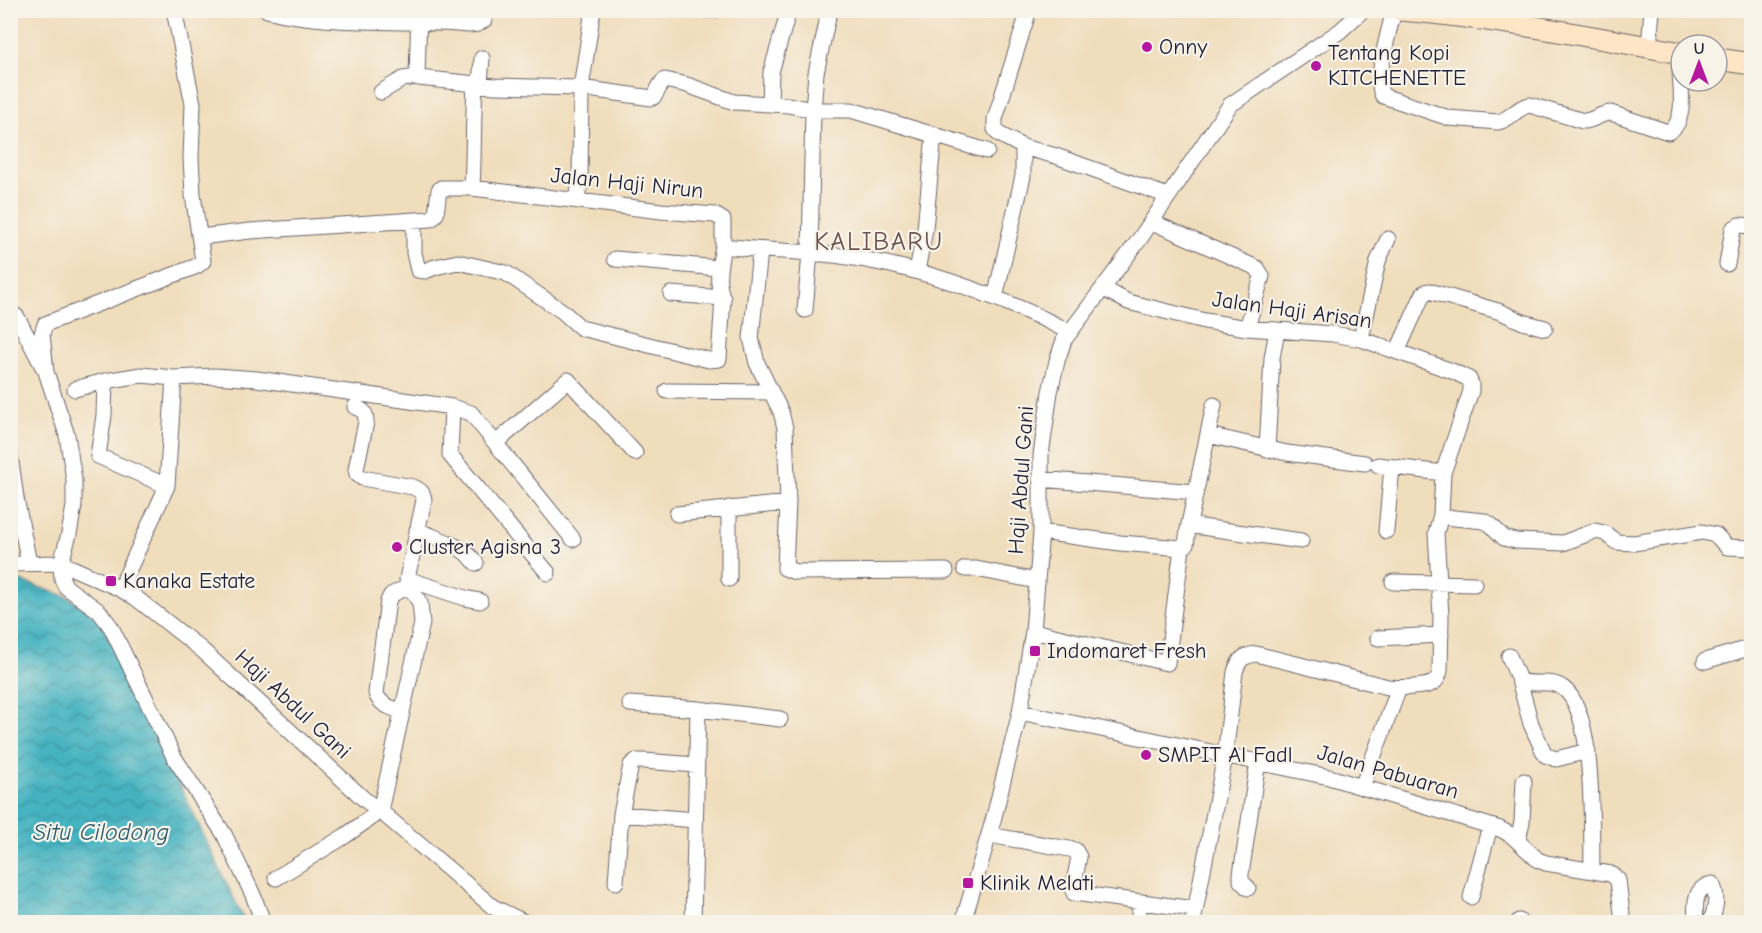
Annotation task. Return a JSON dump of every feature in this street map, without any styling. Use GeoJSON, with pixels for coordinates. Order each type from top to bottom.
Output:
{"type":"FeatureCollection","features":[{"type":"Feature","properties":{"kind":"street"},"geometry":{"type":"LineString","coordinates":[[46,372],[42,334],[46,322],[201,264],[203,257],[193,195],[191,158],[193,105],[174,10]]}},
{"type":"Feature","properties":{"kind":"street"},"geometry":{"type":"LineString","coordinates":[[267,10],[313,18],[381,22],[419,16],[478,24],[484,20],[484,10]]}},
{"type":"Feature","properties":{"kind":"street"},"geometry":{"type":"LineString","coordinates":[[576,200],[580,184],[581,88],[593,10]]}},
{"type":"Feature","properties":{"kind":"street"},"geometry":{"type":"LineString","coordinates":[[702,10],[715,10]]}},
{"type":"Feature","properties":{"kind":"street"},"geometry":{"type":"LineString","coordinates":[[770,104],[771,72],[789,10]]}},
{"type":"Feature","properties":{"kind":"street"},"geometry":{"type":"LineString","coordinates":[[805,310],[810,253],[813,110],[816,73],[828,17],[819,10]]}},
{"type":"Feature","properties":{"kind":"street"},"geometry":{"type":"LineString","coordinates":[[1029,10],[995,119],[995,129],[999,134],[1023,147],[1056,156],[1168,196]]}},
{"type":"Feature","properties":{"kind":"street","name":"Haji Abdul Gani"},"geometry":{"type":"LineString","coordinates":[[963,922],[989,835],[1020,712],[1033,631],[1041,531],[1041,455],[1050,392],[1064,340],[1152,222],[1230,105],[1340,30],[1363,10]]}},
{"type":"Feature","properties":{"kind":"street"},"geometry":{"type":"LineString","coordinates":[[1394,10],[1380,76],[1380,92],[1383,96],[1449,118],[1506,121],[1524,106],[1530,105],[1583,121],[1611,112],[1668,132],[1674,129],[1681,116],[1680,93]]}},
{"type":"Feature","properties":{"kind":"street"},"geometry":{"type":"LineString","coordinates":[[1400,10],[1516,17],[1669,51]]}},
{"type":"Feature","properties":{"kind":"street"},"geometry":{"type":"LineString","coordinates":[[1649,47],[1652,10]]}},
{"type":"Feature","properties":{"kind":"street"},"geometry":{"type":"LineString","coordinates":[[417,77],[419,16]]}},
{"type":"Feature","properties":{"kind":"street"},"geometry":{"type":"LineString","coordinates":[[472,188],[474,162],[472,119],[482,58]]}},
{"type":"Feature","properties":{"kind":"street"},"geometry":{"type":"LineString","coordinates":[[1729,61],[1752,64]]}},
{"type":"Feature","properties":{"kind":"street"},"geometry":{"type":"LineString","coordinates":[[381,92],[403,79],[417,77],[478,84],[581,88],[652,98],[660,83],[665,80],[734,102],[813,110],[851,110],[987,151]]}},
{"type":"Feature","properties":{"kind":"street"},"geometry":{"type":"LineString","coordinates":[[917,271],[925,229],[934,135]]}},
{"type":"Feature","properties":{"kind":"street"},"geometry":{"type":"LineString","coordinates":[[995,298],[1023,176],[1023,147]]}},
{"type":"Feature","properties":{"kind":"street","name":"Jalan Haji Nirun"},"geometry":{"type":"LineString","coordinates":[[200,237],[434,217],[441,188],[472,188],[661,211],[715,215],[723,220],[723,246]]}},
{"type":"Feature","properties":{"kind":"street"},"geometry":{"type":"LineString","coordinates":[[414,220],[414,253],[418,270],[425,271],[458,262],[506,273],[562,311],[581,328],[709,360],[719,359],[723,298],[719,289],[719,268],[723,246],[882,262],[951,280],[1070,332]]}},
{"type":"Feature","properties":{"kind":"street"},"geometry":{"type":"LineString","coordinates":[[1152,222],[1257,268],[1262,276],[1247,328]]}},
{"type":"Feature","properties":{"kind":"street"},"geometry":{"type":"LineString","coordinates":[[1727,264],[1733,228],[1739,225],[1752,226]]}},
{"type":"Feature","properties":{"kind":"street"},"geometry":{"type":"LineString","coordinates":[[1361,339],[1378,261],[1388,239]]}},
{"type":"Feature","properties":{"kind":"street"},"geometry":{"type":"LineString","coordinates":[[760,251],[751,338],[757,363],[781,412],[785,428],[788,503],[785,568],[789,571],[831,572],[946,571]]}},
{"type":"Feature","properties":{"kind":"street"},"geometry":{"type":"LineString","coordinates":[[615,259],[719,268]]}},
{"type":"Feature","properties":{"kind":"street","name":"Jalan Haji Arisan"},"geometry":{"type":"LineString","coordinates":[[1104,288],[1128,302],[1205,321],[1247,328],[1334,334],[1361,339],[1469,379],[1472,384],[1471,391],[1443,473],[1442,515],[1436,533],[1441,635],[1440,671],[1437,679],[1432,683],[1399,688]]}},
{"type":"Feature","properties":{"kind":"street"},"geometry":{"type":"LineString","coordinates":[[1397,352],[1424,293],[1429,291],[1501,312],[1523,322],[1545,328]]}},
{"type":"Feature","properties":{"kind":"street"},"geometry":{"type":"LineString","coordinates":[[671,294],[723,298]]}},
{"type":"Feature","properties":{"kind":"street"},"geometry":{"type":"LineString","coordinates":[[10,312],[17,317],[46,372],[66,435],[74,480],[74,506],[61,563],[62,579],[66,587],[99,611],[111,627],[174,757],[224,834],[263,922]]}},
{"type":"Feature","properties":{"kind":"street"},"geometry":{"type":"LineString","coordinates":[[1267,450],[1272,358],[1277,330]]}},
{"type":"Feature","properties":{"kind":"street"},"geometry":{"type":"LineString","coordinates":[[75,389],[141,375],[174,378],[215,376],[257,379],[452,407],[471,413],[573,539]]}},
{"type":"Feature","properties":{"kind":"street"},"geometry":{"type":"LineString","coordinates":[[120,589],[167,486],[174,378]]}},
{"type":"Feature","properties":{"kind":"street"},"geometry":{"type":"LineString","coordinates":[[496,443],[568,380],[635,453]]}},
{"type":"Feature","properties":{"kind":"street"},"geometry":{"type":"LineString","coordinates":[[105,381],[104,415],[98,456],[167,486]]}},
{"type":"Feature","properties":{"kind":"street"},"geometry":{"type":"LineString","coordinates":[[667,391],[771,392]]}},
{"type":"Feature","properties":{"kind":"street"},"geometry":{"type":"LineString","coordinates":[[1033,631],[1167,663],[1182,548],[1186,545],[1214,405]]}},
{"type":"Feature","properties":{"kind":"street"},"geometry":{"type":"LineString","coordinates":[[276,878],[345,836],[380,811],[422,623],[420,603],[408,582],[424,500],[423,494],[419,489],[362,478],[357,474],[366,414],[363,409],[356,407]]}},
{"type":"Feature","properties":{"kind":"street"},"geometry":{"type":"LineString","coordinates":[[452,407],[450,455],[548,573]]}},
{"type":"Feature","properties":{"kind":"street"},"geometry":{"type":"LineString","coordinates":[[1208,435],[1267,450],[1443,473]]}},
{"type":"Feature","properties":{"kind":"street"},"geometry":{"type":"LineString","coordinates":[[10,455],[29,562]]}},
{"type":"Feature","properties":{"kind":"street"},"geometry":{"type":"LineString","coordinates":[[1379,465],[1386,531]]}},
{"type":"Feature","properties":{"kind":"street"},"geometry":{"type":"LineString","coordinates":[[1041,479],[1195,492]]}},
{"type":"Feature","properties":{"kind":"street"},"geometry":{"type":"LineString","coordinates":[[677,514],[788,503]]}},
{"type":"Feature","properties":{"kind":"street"},"geometry":{"type":"LineString","coordinates":[[729,508],[729,579]]}},
{"type":"Feature","properties":{"kind":"street"},"geometry":{"type":"LineString","coordinates":[[1442,515],[1484,521],[1504,538],[1516,541],[1563,543],[1595,531],[1605,533],[1616,542],[1634,543],[1702,532],[1716,535],[1727,547],[1752,548]]}},
{"type":"Feature","properties":{"kind":"street"},"geometry":{"type":"LineString","coordinates":[[1188,529],[1194,526],[1301,541]]}},
{"type":"Feature","properties":{"kind":"street"},"geometry":{"type":"LineString","coordinates":[[417,530],[462,549],[476,563]]}},
{"type":"Feature","properties":{"kind":"street"},"geometry":{"type":"LineString","coordinates":[[1041,531],[1120,543],[1182,548]]}},
{"type":"Feature","properties":{"kind":"street","name":"Haji Abdul Gani"},"geometry":{"type":"LineString","coordinates":[[10,564],[61,563],[136,598],[202,650],[365,801],[380,811],[493,907],[524,922]]}},
{"type":"Feature","properties":{"kind":"street"},"geometry":{"type":"LineString","coordinates":[[965,569],[976,569],[1037,581]]}},
{"type":"Feature","properties":{"kind":"street"},"geometry":{"type":"LineString","coordinates":[[408,582],[480,601]]}},
{"type":"Feature","properties":{"kind":"street"},"geometry":{"type":"LineString","coordinates":[[402,712],[377,699],[376,693],[388,601],[391,595],[408,582]]}},
{"type":"Feature","properties":{"kind":"street"},"geometry":{"type":"LineString","coordinates":[[1393,582],[1474,584]]}},
{"type":"Feature","properties":{"kind":"street"},"geometry":{"type":"LineString","coordinates":[[1378,638],[1441,635]]}},
{"type":"Feature","properties":{"kind":"street"},"geometry":{"type":"LineString","coordinates":[[1705,662],[1752,647]]}},
{"type":"Feature","properties":{"kind":"street"},"geometry":{"type":"LineString","coordinates":[[989,835],[1074,849],[1079,857],[1074,893],[1193,916],[1225,756],[1235,672],[1238,662],[1244,656],[1256,654],[1399,688],[1362,787]]}},
{"type":"Feature","properties":{"kind":"street"},"geometry":{"type":"LineString","coordinates":[[1509,656],[1545,755],[1556,759],[1588,751]]}},
{"type":"Feature","properties":{"kind":"street"},"geometry":{"type":"LineString","coordinates":[[1519,680],[1550,682],[1562,687],[1568,692],[1580,715],[1588,751],[1592,870]]}},
{"type":"Feature","properties":{"kind":"street"},"geometry":{"type":"LineString","coordinates":[[630,704],[699,709],[780,719]]}},
{"type":"Feature","properties":{"kind":"street"},"geometry":{"type":"LineString","coordinates":[[693,922],[699,709]]}},
{"type":"Feature","properties":{"kind":"street","name":"Jalan Pabuaran"},"geometry":{"type":"LineString","coordinates":[[1020,712],[1329,777],[1490,826],[1511,835],[1538,860],[1611,874],[1618,880],[1623,922]]}},
{"type":"Feature","properties":{"kind":"street"},"geometry":{"type":"LineString","coordinates":[[616,882],[621,814],[631,765],[636,761],[644,761],[696,765]]}},
{"type":"Feature","properties":{"kind":"street"},"geometry":{"type":"LineString","coordinates":[[1248,888],[1242,881],[1241,874],[1258,761]]}},
{"type":"Feature","properties":{"kind":"street"},"geometry":{"type":"LineString","coordinates":[[1518,840],[1522,822],[1524,782]]}},
{"type":"Feature","properties":{"kind":"street"},"geometry":{"type":"LineString","coordinates":[[621,814],[695,820]]}},
{"type":"Feature","properties":{"kind":"street"},"geometry":{"type":"LineString","coordinates":[[1471,897],[1490,826]]}},
{"type":"Feature","properties":{"kind":"street"},"geometry":{"type":"LineString","coordinates":[[1696,922],[1696,897],[1702,888],[1712,884],[1716,893],[1715,910],[1711,922]]}},
{"type":"Feature","properties":{"kind":"water","name":"Situ Cilodong"},"geometry":{"type":"Polygon","coordinates":[[[11,578],[68,597],[101,621],[245,922],[11,922],[11,578]]]}},
{"type":"Feature","properties":{"kind":"place","name":"Onny"},"geometry":{"type":"Point","coordinates":[1147,47]}},
{"type":"Feature","properties":{"kind":"place","name":"Tentang Kopi KITCHENETTE"},"geometry":{"type":"Point","coordinates":[1316,66]}},
{"type":"Feature","properties":{"kind":"place","name":"Cluster Agisna 3"},"geometry":{"type":"Point","coordinates":[397,547]}},
{"type":"Feature","properties":{"kind":"place","name":"Kanaka Estate"},"geometry":{"type":"Point","coordinates":[111,581]}},
{"type":"Feature","properties":{"kind":"place","name":"Indomaret Fresh"},"geometry":{"type":"Point","coordinates":[1035,651]}},
{"type":"Feature","properties":{"kind":"place","name":"SMPIT Al Fadl"},"geometry":{"type":"Point","coordinates":[1146,755]}},
{"type":"Feature","properties":{"kind":"place","name":"Klinik Melati"},"geometry":{"type":"Point","coordinates":[968,883]}},
{"type":"Feature","properties":{"kind":"district","name":"KALIBARU"},"geometry":{"type":"Point","coordinates":[879,242]}}]}
